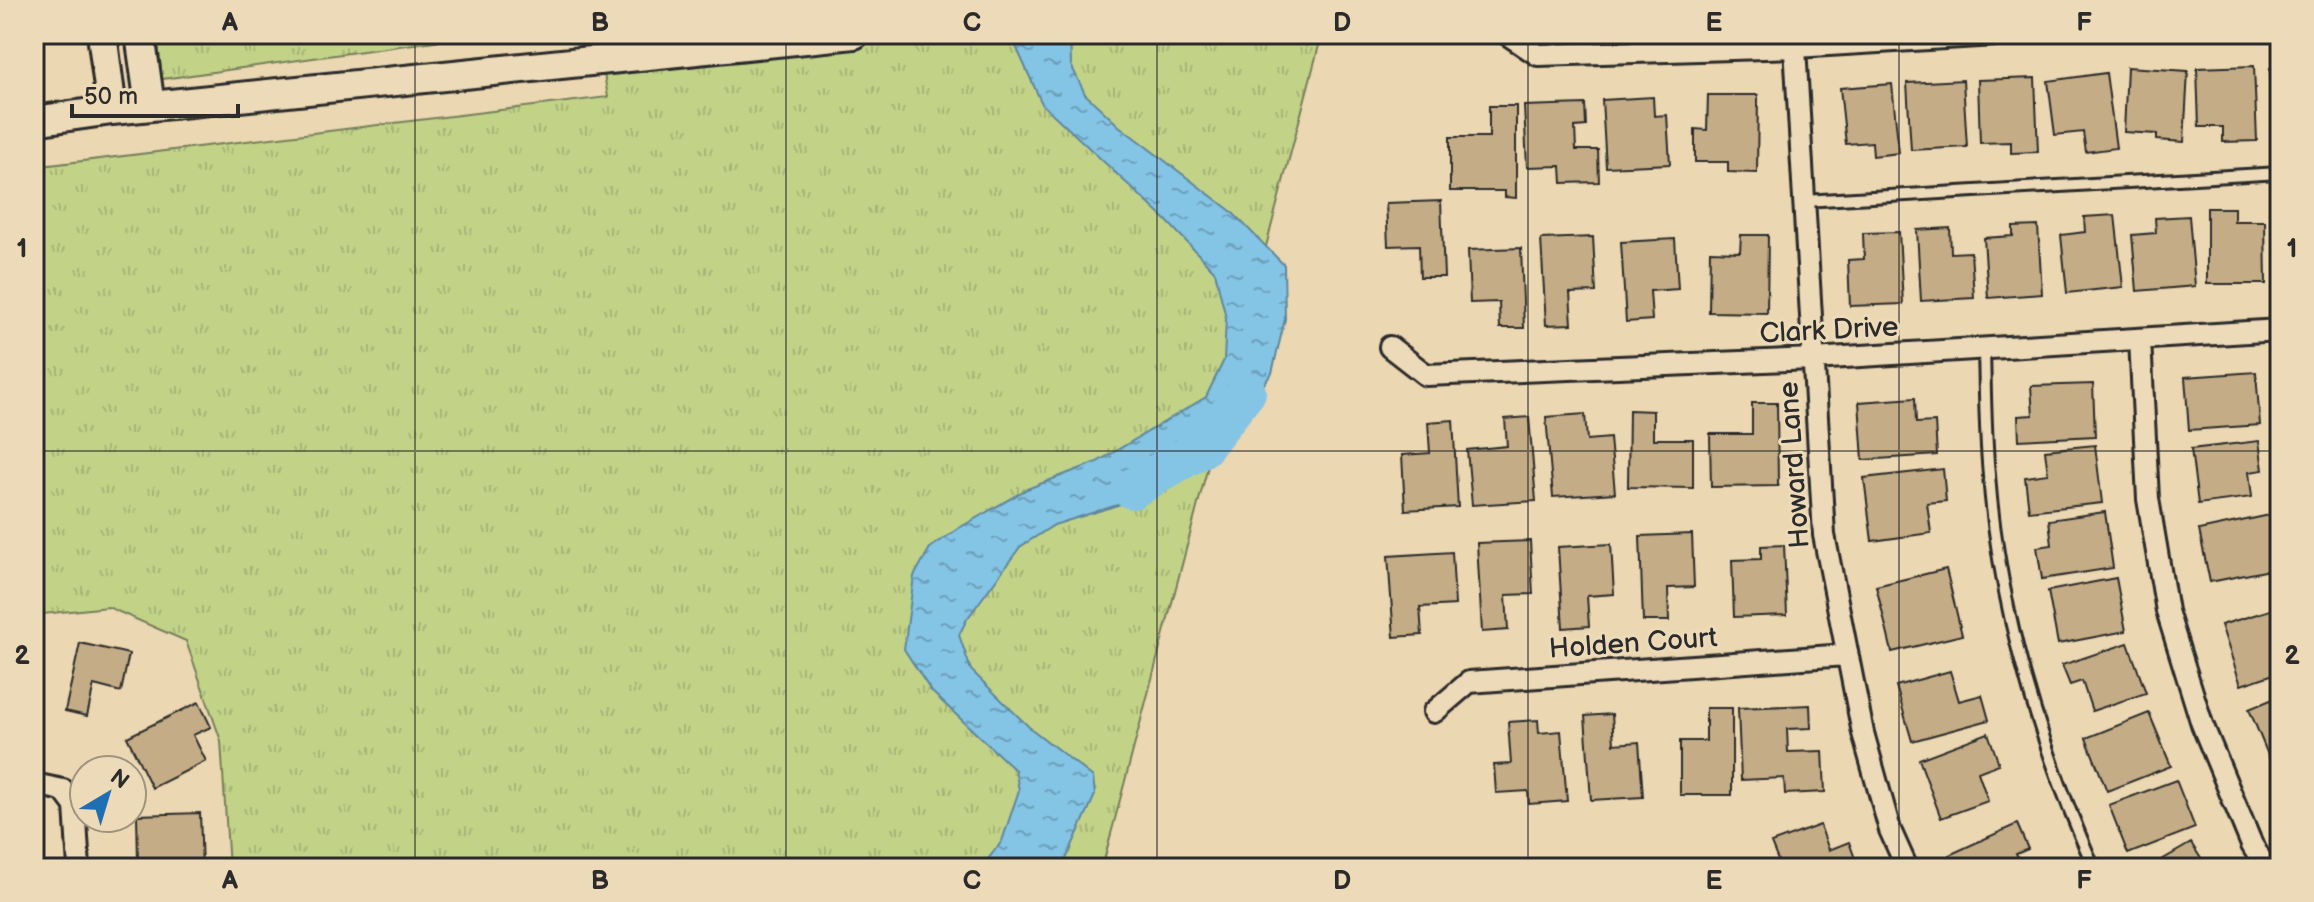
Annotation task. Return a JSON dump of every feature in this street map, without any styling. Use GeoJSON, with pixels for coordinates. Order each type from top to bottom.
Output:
{"type":"FeatureCollection","features":[{"type":"Feature","properties":{"kind":"main road"},"geometry":{"type":"LineString","coordinates":[[102,34],[112,110]]}},
{"type":"Feature","properties":{"kind":"main road"},"geometry":{"type":"LineString","coordinates":[[140,34],[150,106]]}},
{"type":"Feature","properties":{"kind":"main road"},"geometry":{"type":"LineString","coordinates":[[34,121],[112,110],[854,34]]}},
{"type":"Feature","properties":{"kind":"street"},"geometry":{"type":"LineString","coordinates":[[1507,34],[1538,55],[1795,47],[2012,34]]}},
{"type":"Feature","properties":{"kind":"street","name":"Howard Lane"},"geometry":{"type":"LineString","coordinates":[[1795,47],[1824,535],[1863,733],[1890,830],[1907,868]]}},
{"type":"Feature","properties":{"kind":"street","name":"Clark Drive"},"geometry":{"type":"LineString","coordinates":[[1390,347],[1426,375],[1813,359],[2280,330]]}},
{"type":"Feature","properties":{"kind":"street"},"geometry":{"type":"LineString","coordinates":[[2140,339],[2148,499],[2167,611],[2202,724],[2252,845],[2266,868]]}},
{"type":"Feature","properties":{"kind":"street","name":"Holden Court"},"geometry":{"type":"LineString","coordinates":[[1434,712],[1469,682],[1846,655]]}},
{"type":"Feature","properties":{"kind":"street"},"geometry":{"type":"LineString","coordinates":[[38,784],[63,790],[75,806],[79,868]]}},
{"type":"Feature","properties":{"kind":"lane"},"geometry":{"type":"LineString","coordinates":[[1804,201],[2280,173]]}},
{"type":"Feature","properties":{"kind":"lane"},"geometry":{"type":"LineString","coordinates":[[1984,347],[1988,475],[2010,610],[2045,743],[2094,868]]}},
{"type":"Feature","properties":{"kind":"green space"},"geometry":{"type":"Polygon","coordinates":[[[157,34],[485,34],[162,79],[157,34]]]}},
{"type":"Feature","properties":{"kind":"green space"},"geometry":{"type":"Polygon","coordinates":[[[597,34],[1322,34],[1102,868],[229,868],[221,741],[186,641],[108,607],[34,615],[34,167],[608,97],[597,34]]]}},
{"type":"Feature","properties":{"kind":"water"},"geometry":{"type":"Polygon","coordinates":[[[1014,34],[1070,34],[1071,65],[1085,94],[1119,126],[1231,211],[1284,265],[1285,319],[1272,373],[1245,409],[1127,502],[1054,525],[1020,547],[967,619],[959,635],[971,670],[1029,727],[1093,777],[1095,795],[1062,868],[981,868],[1002,841],[1019,790],[1015,770],[931,691],[904,649],[914,576],[930,548],[959,528],[1027,489],[1097,462],[1206,397],[1224,360],[1226,318],[1215,272],[1166,220],[1042,104],[1014,42],[1014,34]]]}},
{"type":"Feature","properties":{"kind":"building"},"geometry":{"type":"Polygon","coordinates":[[[34,34],[38,71],[34,71],[34,34]]]}},
{"type":"Feature","properties":{"kind":"building"},"geometry":{"type":"Polygon","coordinates":[[[2254,66],[2257,141],[2223,142],[2223,127],[2199,127],[2197,68],[2254,66]]]}},
{"type":"Feature","properties":{"kind":"building"},"geometry":{"type":"Polygon","coordinates":[[[2127,67],[2188,71],[2184,142],[2157,140],[2157,134],[2124,132],[2127,67]]]}},
{"type":"Feature","properties":{"kind":"building"},"geometry":{"type":"Polygon","coordinates":[[[2280,67],[2280,122],[2274,122],[2270,68],[2280,67]]]}},
{"type":"Feature","properties":{"kind":"building"},"geometry":{"type":"Polygon","coordinates":[[[2106,73],[2116,148],[2086,152],[2083,132],[2055,135],[2048,81],[2106,73]]]}},
{"type":"Feature","properties":{"kind":"building"},"geometry":{"type":"Polygon","coordinates":[[[2035,78],[2038,152],[2011,153],[2011,142],[1980,143],[1978,80],[2035,78]]]}},
{"type":"Feature","properties":{"kind":"building"},"geometry":{"type":"Polygon","coordinates":[[[1963,80],[1967,147],[1911,150],[1907,83],[1963,80]]]}},
{"type":"Feature","properties":{"kind":"building"},"geometry":{"type":"Polygon","coordinates":[[[1892,84],[1899,153],[1873,156],[1872,142],[1846,144],[1840,88],[1892,84]]]}},
{"type":"Feature","properties":{"kind":"building"},"geometry":{"type":"Polygon","coordinates":[[[1708,95],[1758,95],[1757,173],[1728,172],[1728,162],[1695,162],[1695,129],[1707,130],[1708,95]]]}},
{"type":"Feature","properties":{"kind":"building"},"geometry":{"type":"Polygon","coordinates":[[[1653,97],[1654,116],[1667,115],[1670,164],[1606,167],[1602,100],[1653,97]]]}},
{"type":"Feature","properties":{"kind":"building"},"geometry":{"type":"Polygon","coordinates":[[[1585,104],[1586,126],[1575,127],[1576,150],[1598,150],[1599,182],[1562,183],[1561,166],[1527,167],[1524,106],[1585,104]]]}},
{"type":"Feature","properties":{"kind":"building"},"geometry":{"type":"Polygon","coordinates":[[[1489,106],[1516,106],[1516,198],[1505,197],[1505,191],[1450,191],[1450,137],[1489,137],[1489,106]]]}},
{"type":"Feature","properties":{"kind":"building"},"geometry":{"type":"Polygon","coordinates":[[[1441,201],[1444,277],[1420,277],[1419,245],[1388,246],[1386,203],[1441,201]]]}},
{"type":"Feature","properties":{"kind":"building"},"geometry":{"type":"Polygon","coordinates":[[[2207,208],[2234,208],[2234,221],[2265,221],[2266,284],[2207,284],[2207,208]]]}},
{"type":"Feature","properties":{"kind":"building"},"geometry":{"type":"Polygon","coordinates":[[[2115,215],[2123,287],[2067,293],[2061,235],[2085,232],[2084,217],[2115,215]]]}},
{"type":"Feature","properties":{"kind":"building"},"geometry":{"type":"Polygon","coordinates":[[[2189,216],[2195,286],[2137,291],[2132,235],[2156,233],[2155,218],[2189,216]]]}},
{"type":"Feature","properties":{"kind":"building"},"geometry":{"type":"Polygon","coordinates":[[[2038,226],[2042,294],[1988,298],[1984,238],[2013,236],[2013,227],[2038,226]]]}},
{"type":"Feature","properties":{"kind":"building"},"geometry":{"type":"Polygon","coordinates":[[[1950,228],[1951,253],[1971,252],[1974,298],[1921,301],[1917,230],[1950,228]]]}},
{"type":"Feature","properties":{"kind":"building"},"geometry":{"type":"Polygon","coordinates":[[[1899,232],[1903,304],[1850,306],[1848,260],[1864,259],[1863,233],[1899,232]]]}},
{"type":"Feature","properties":{"kind":"building"},"geometry":{"type":"Polygon","coordinates":[[[1741,235],[1768,235],[1767,313],[1709,312],[1710,251],[1740,252],[1741,235]]]}},
{"type":"Feature","properties":{"kind":"building"},"geometry":{"type":"Polygon","coordinates":[[[1593,237],[1596,292],[1570,293],[1572,324],[1546,325],[1541,239],[1593,237]]]}},
{"type":"Feature","properties":{"kind":"building"},"geometry":{"type":"Polygon","coordinates":[[[1675,239],[1678,289],[1650,291],[1652,320],[1626,322],[1621,242],[1675,239]]]}},
{"type":"Feature","properties":{"kind":"building"},"geometry":{"type":"Polygon","coordinates":[[[1521,248],[1524,328],[1500,328],[1499,302],[1470,303],[1468,250],[1521,248]]]}},
{"type":"Feature","properties":{"kind":"building"},"geometry":{"type":"Polygon","coordinates":[[[2256,372],[2260,425],[2189,430],[2185,377],[2256,372]]]}},
{"type":"Feature","properties":{"kind":"building"},"geometry":{"type":"Polygon","coordinates":[[[2093,384],[2095,436],[2019,440],[2018,416],[2033,415],[2031,386],[2093,384]]]}},
{"type":"Feature","properties":{"kind":"building"},"geometry":{"type":"Polygon","coordinates":[[[1915,398],[1916,423],[1935,422],[1937,455],[1863,460],[1859,402],[1915,398]]]}},
{"type":"Feature","properties":{"kind":"building"},"geometry":{"type":"Polygon","coordinates":[[[1752,403],[1777,403],[1778,486],[1711,487],[1710,434],[1752,434],[1752,403]]]}},
{"type":"Feature","properties":{"kind":"building"},"geometry":{"type":"Polygon","coordinates":[[[1629,410],[1653,411],[1653,439],[1693,439],[1693,488],[1628,487],[1629,410]]]}},
{"type":"Feature","properties":{"kind":"building"},"geometry":{"type":"Polygon","coordinates":[[[1585,414],[1587,440],[1610,438],[1615,493],[1553,497],[1546,417],[1585,414]]]}},
{"type":"Feature","properties":{"kind":"building"},"geometry":{"type":"Polygon","coordinates":[[[1529,417],[1536,501],[1472,505],[1467,450],[1507,446],[1505,419],[1529,417]]]}},
{"type":"Feature","properties":{"kind":"building"},"geometry":{"type":"Polygon","coordinates":[[[1453,420],[1458,507],[1405,510],[1402,455],[1430,453],[1428,422],[1453,420]]]}},
{"type":"Feature","properties":{"kind":"building"},"geometry":{"type":"Polygon","coordinates":[[[2259,441],[2263,470],[2249,472],[2252,497],[2198,504],[2191,449],[2259,441]]]}},
{"type":"Feature","properties":{"kind":"building"},"geometry":{"type":"Polygon","coordinates":[[[2095,445],[2102,503],[2029,511],[2025,477],[2048,474],[2045,450],[2095,445]]]}},
{"type":"Feature","properties":{"kind":"building"},"geometry":{"type":"Polygon","coordinates":[[[1943,469],[1946,501],[1927,503],[1931,533],[1872,541],[1864,478],[1943,469]]]}},
{"type":"Feature","properties":{"kind":"building"},"geometry":{"type":"Polygon","coordinates":[[[2105,512],[2113,568],[2042,579],[2037,547],[2052,545],[2049,520],[2105,512]]]}},
{"type":"Feature","properties":{"kind":"building"},"geometry":{"type":"Polygon","coordinates":[[[2270,515],[2280,568],[2210,582],[2199,530],[2270,515]]]}},
{"type":"Feature","properties":{"kind":"building"},"geometry":{"type":"Polygon","coordinates":[[[1692,534],[1694,587],[1668,588],[1669,621],[1643,621],[1640,536],[1692,534]]]}},
{"type":"Feature","properties":{"kind":"building"},"geometry":{"type":"Polygon","coordinates":[[[1530,541],[1533,594],[1506,595],[1508,630],[1482,632],[1477,543],[1530,541]]]}},
{"type":"Feature","properties":{"kind":"building"},"geometry":{"type":"Polygon","coordinates":[[[1611,544],[1614,594],[1587,596],[1589,626],[1563,628],[1558,547],[1611,544]]]}},
{"type":"Feature","properties":{"kind":"building"},"geometry":{"type":"Polygon","coordinates":[[[1784,545],[1787,615],[1734,617],[1732,560],[1761,559],[1761,546],[1784,545]]]}},
{"type":"Feature","properties":{"kind":"building"},"geometry":{"type":"Polygon","coordinates":[[[1452,552],[1455,605],[1420,607],[1422,635],[1394,637],[1388,556],[1452,552]]]}},
{"type":"Feature","properties":{"kind":"building"},"geometry":{"type":"Polygon","coordinates":[[[1946,569],[1962,635],[1892,652],[1876,586],[1946,569]]]}},
{"type":"Feature","properties":{"kind":"building"},"geometry":{"type":"Polygon","coordinates":[[[2116,578],[2126,631],[2058,644],[2048,591],[2116,578]]]}},
{"type":"Feature","properties":{"kind":"building"},"geometry":{"type":"Polygon","coordinates":[[[2280,607],[2280,672],[2241,685],[2221,625],[2280,607]]]}},
{"type":"Feature","properties":{"kind":"building"},"geometry":{"type":"Polygon","coordinates":[[[80,643],[129,654],[121,692],[94,685],[87,716],[65,711],[80,643]]]}},
{"type":"Feature","properties":{"kind":"building"},"geometry":{"type":"Polygon","coordinates":[[[2128,643],[2146,693],[2092,711],[2082,681],[2070,685],[2062,665],[2128,643]]]}},
{"type":"Feature","properties":{"kind":"building"},"geometry":{"type":"Polygon","coordinates":[[[1950,671],[1959,701],[1982,695],[1989,720],[1912,741],[1896,686],[1950,671]]]}},
{"type":"Feature","properties":{"kind":"building"},"geometry":{"type":"Polygon","coordinates":[[[2280,696],[2280,764],[2273,767],[2249,709],[2280,696]]]}},
{"type":"Feature","properties":{"kind":"building"},"geometry":{"type":"Polygon","coordinates":[[[199,702],[211,727],[193,735],[206,761],[152,788],[148,780],[148,754],[135,754],[127,737],[199,702]]]}},
{"type":"Feature","properties":{"kind":"building"},"geometry":{"type":"Polygon","coordinates":[[[1810,705],[1811,728],[1787,729],[1788,752],[1823,751],[1825,792],[1785,794],[1784,778],[1741,780],[1738,708],[1810,705]]]}},
{"type":"Feature","properties":{"kind":"building"},"geometry":{"type":"Polygon","coordinates":[[[1706,708],[1732,708],[1732,795],[1680,795],[1680,741],[1706,741],[1706,708]]]}},
{"type":"Feature","properties":{"kind":"building"},"geometry":{"type":"Polygon","coordinates":[[[2149,713],[2171,766],[2107,791],[2086,738],[2149,713]]]}},
{"type":"Feature","properties":{"kind":"building"},"geometry":{"type":"Polygon","coordinates":[[[1612,714],[1614,744],[1639,742],[1643,797],[1591,800],[1585,716],[1612,714]]]}},
{"type":"Feature","properties":{"kind":"building"},"geometry":{"type":"Polygon","coordinates":[[[1538,720],[1539,733],[1561,731],[1567,801],[1529,804],[1528,791],[1496,793],[1494,765],[1511,764],[1508,722],[1538,720]]]}},
{"type":"Feature","properties":{"kind":"building"},"geometry":{"type":"Polygon","coordinates":[[[1988,733],[1999,764],[1978,772],[1988,801],[1941,818],[1919,759],[1988,733]]]}},
{"type":"Feature","properties":{"kind":"building"},"geometry":{"type":"Polygon","coordinates":[[[2176,780],[2195,828],[2128,854],[2109,805],[2176,780]]]}},
{"type":"Feature","properties":{"kind":"building"},"geometry":{"type":"Polygon","coordinates":[[[200,813],[202,868],[173,868],[172,860],[138,861],[137,834],[148,834],[148,815],[200,813]]]}},
{"type":"Feature","properties":{"kind":"building"},"geometry":{"type":"Polygon","coordinates":[[[2017,824],[2028,849],[2016,854],[2022,868],[1954,868],[1949,855],[2017,824]]]}},
{"type":"Feature","properties":{"kind":"building"},"geometry":{"type":"Polygon","coordinates":[[[1820,825],[1829,850],[1849,842],[1858,867],[1781,868],[1771,843],[1820,825]]]}},
{"type":"Feature","properties":{"kind":"building"},"geometry":{"type":"Polygon","coordinates":[[[2191,843],[2207,868],[2148,868],[2191,843]]]}},
{"type":"Feature","properties":{"kind":"waterway"},"geometry":{"type":"LineString","coordinates":[[1132,489],[1203,447],[1246,392]]}}]}
